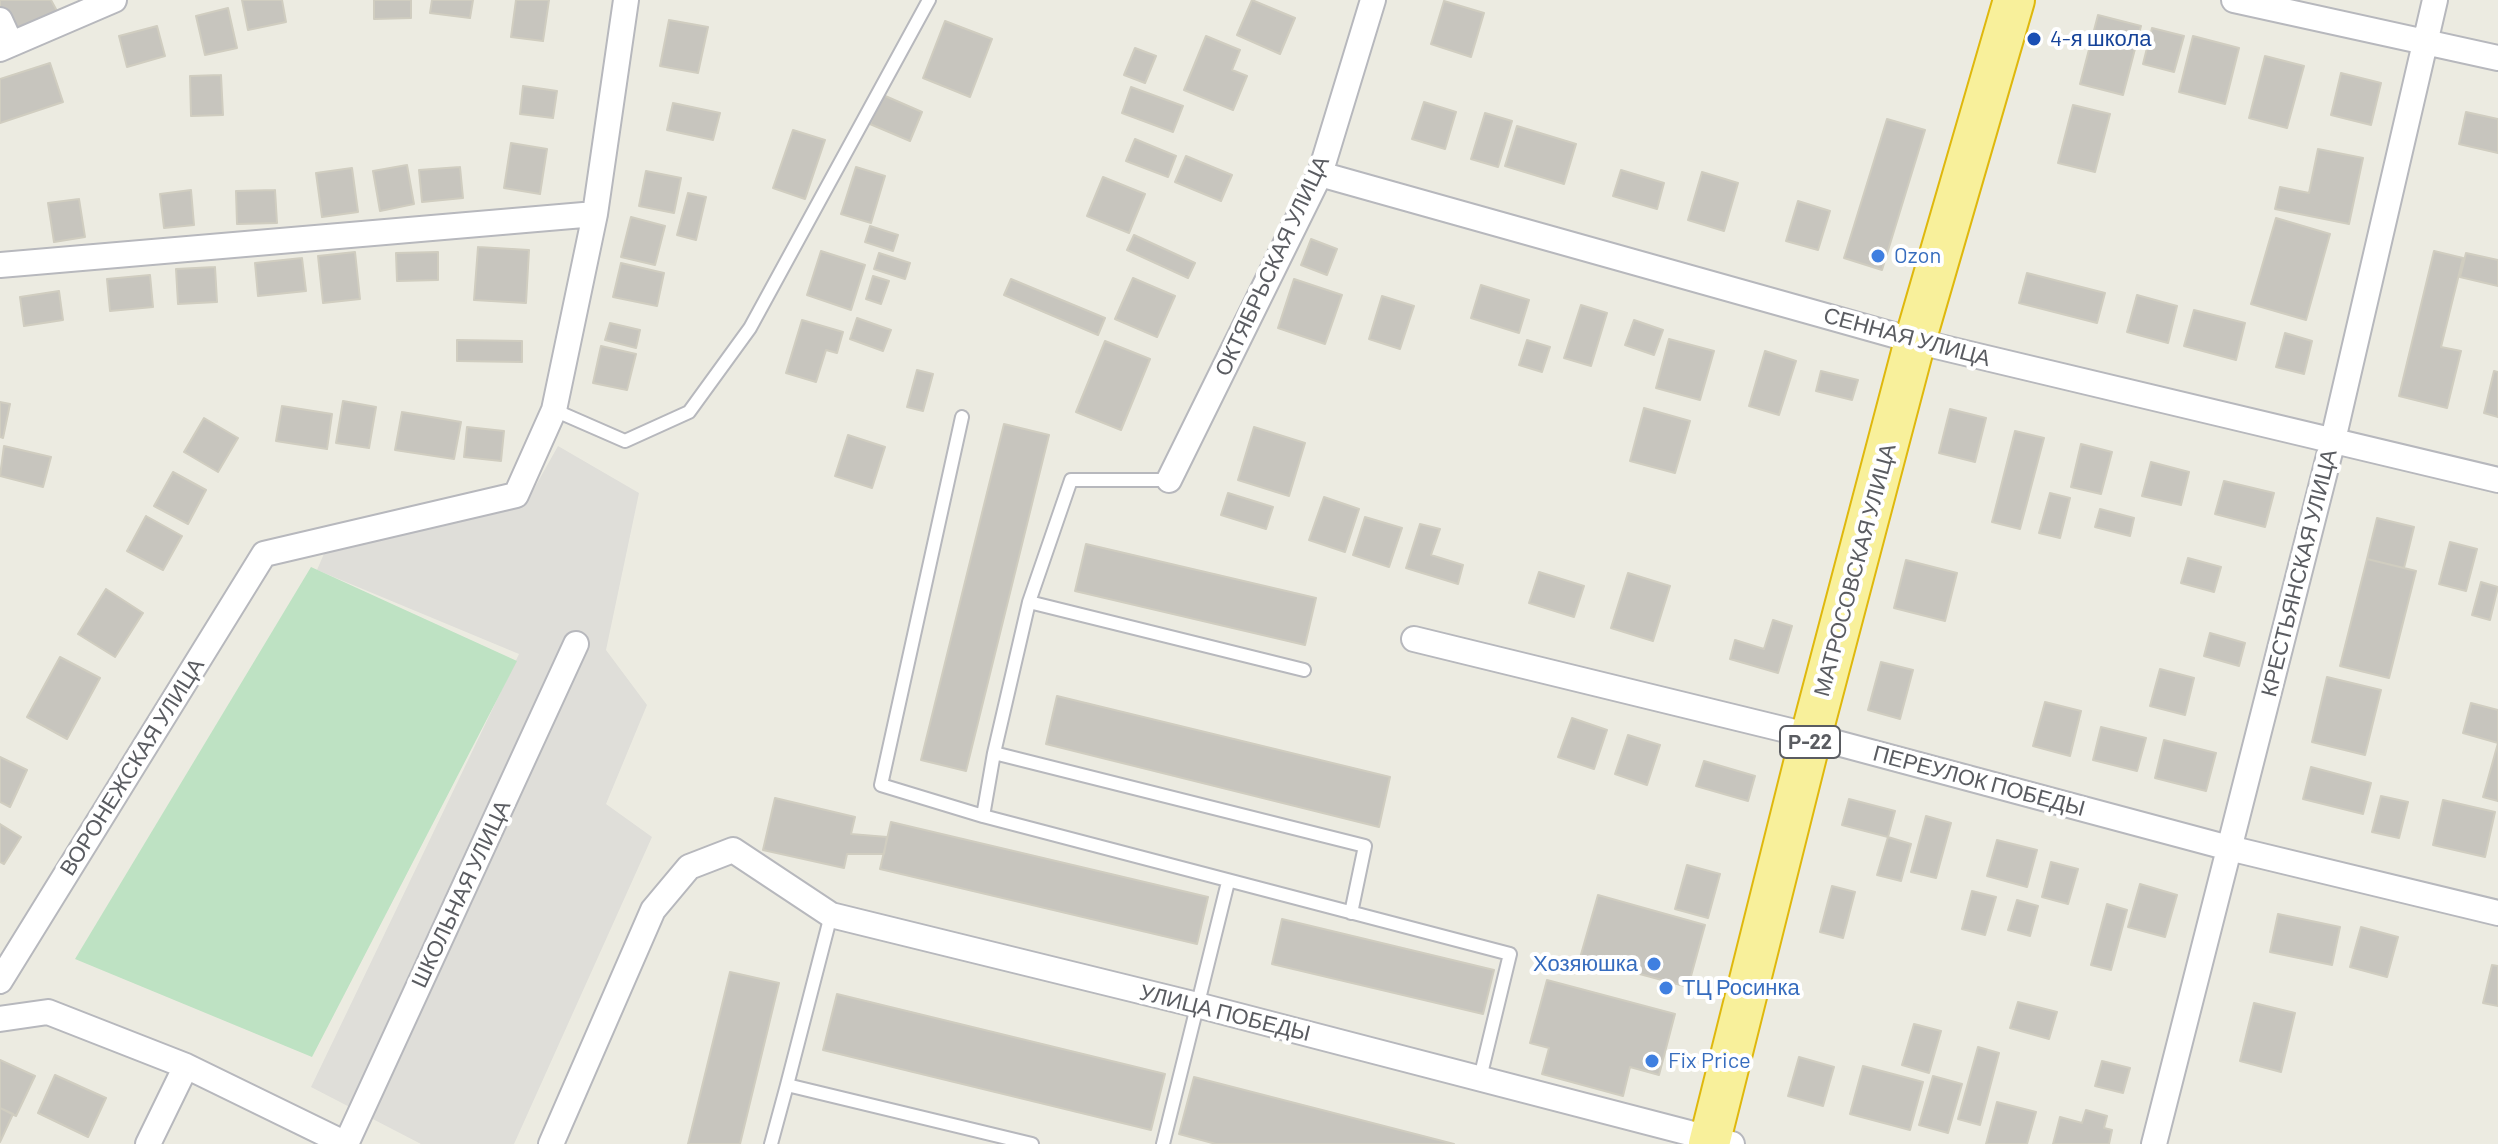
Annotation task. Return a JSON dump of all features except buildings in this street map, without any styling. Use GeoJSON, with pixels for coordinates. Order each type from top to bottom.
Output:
{"type":"FeatureCollection","features":[{"type":"Feature","properties":{"kind":"highway","name":"МАТРОСОВСКАЯ УЛИЦА"},"geometry":{"type":"LineString","coordinates":[[1717,1142],[1811,736],[1915,341],[2014,0]]}},
{"type":"Feature","properties":{"kind":"street"},"geometry":{"type":"LineString","coordinates":[[0,20],[6,47],[114,0]]}},
{"type":"Feature","properties":{"kind":"street"},"geometry":{"type":"LineString","coordinates":[[554,410],[595,214],[626,0]]}},
{"type":"Feature","properties":{"kind":"street","name":"ОКТЯБРЬСКАЯ УЛИЦА"},"geometry":{"type":"LineString","coordinates":[[1169,480],[1320,174],[1373,0]]}},
{"type":"Feature","properties":{"kind":"street"},"geometry":{"type":"LineString","coordinates":[[2234,0],[2498,58]]}},
{"type":"Feature","properties":{"kind":"street","name":"КРЕСТЬЯНСКАЯ УЛИЦА"},"geometry":{"type":"LineString","coordinates":[[2154,1144],[2333,440],[2435,0]]}},
{"type":"Feature","properties":{"kind":"street","name":"СЕННАЯ УЛИЦА"},"geometry":{"type":"LineString","coordinates":[[1320,174],[1915,341],[2498,480]]}},
{"type":"Feature","properties":{"kind":"street"},"geometry":{"type":"LineString","coordinates":[[0,265],[595,214]]}},
{"type":"Feature","properties":{"kind":"street","name":"ВОРОНЕЖСКАЯ УЛИЦА"},"geometry":{"type":"LineString","coordinates":[[0,981],[264,554],[516,495],[554,410]]}},
{"type":"Feature","properties":{"kind":"street","name":"ПЕРЕУЛОК ПОБЕДЫ"},"geometry":{"type":"LineString","coordinates":[[1414,639],[1811,736],[2229,848],[2498,913]]}},
{"type":"Feature","properties":{"kind":"street","name":"ШКОЛЬНАЯ УЛИЦА"},"geometry":{"type":"LineString","coordinates":[[346,1144],[576,644]]}},
{"type":"Feature","properties":{"kind":"street","name":"УЛИЦА ПОБЕДЫ"},"geometry":{"type":"LineString","coordinates":[[551,1144],[653,910],[689,867],[733,850],[831,915],[1197,1005],[1717,1142]]}},
{"type":"Feature","properties":{"kind":"street"},"geometry":{"type":"LineString","coordinates":[[0,1019],[48,1012],[186,1066],[346,1144]]}},
{"type":"Feature","properties":{"kind":"street"},"geometry":{"type":"LineString","coordinates":[[148,1144],[186,1066]]}},
{"type":"Feature","properties":{"kind":"lane"},"geometry":{"type":"LineString","coordinates":[[554,410],[625,441],[689,412],[750,328],[929,0]]}},
{"type":"Feature","properties":{"kind":"lane"},"geometry":{"type":"LineString","coordinates":[[962,417],[881,785],[1228,882],[1510,954],[1480,1078]]}},
{"type":"Feature","properties":{"kind":"lane"},"geometry":{"type":"LineString","coordinates":[[983,816],[994,753],[1029,602],[1071,480],[1169,480]]}},
{"type":"Feature","properties":{"kind":"lane"},"geometry":{"type":"LineString","coordinates":[[1029,602],[1304,670]]}},
{"type":"Feature","properties":{"kind":"lane"},"geometry":{"type":"LineString","coordinates":[[994,753],[1365,846],[1351,913]]}},
{"type":"Feature","properties":{"kind":"lane"},"geometry":{"type":"LineString","coordinates":[[1163,1144],[1228,882]]}},
{"type":"Feature","properties":{"kind":"lane"},"geometry":{"type":"LineString","coordinates":[[771,1144],[831,915]]}},
{"type":"Feature","properties":{"kind":"lane"},"geometry":{"type":"LineString","coordinates":[[787,1085],[1032,1144]]}},
{"type":"Feature","properties":{"kind":"shaded area"},"geometry":{"type":"Polygon","coordinates":[[[558,446],[639,493],[606,650],[647,705],[606,804],[652,837],[514,1144],[421,1144],[311,1087],[519,654],[317,570],[326,549],[526,503],[558,446]]]}},
{"type":"Feature","properties":{"kind":"green space"},"geometry":{"type":"Polygon","coordinates":[[[311,567],[517,661],[312,1057],[75,959],[311,567]]]}},
{"type":"Feature","properties":{"kind":"place","name":"4-я школа"},"geometry":{"type":"Point","coordinates":[2034,39]}},
{"type":"Feature","properties":{"kind":"place","name":"Ozon"},"geometry":{"type":"Point","coordinates":[1878,256]}},
{"type":"Feature","properties":{"kind":"place","name":"Хозяюшка"},"geometry":{"type":"Point","coordinates":[1654,964]}},
{"type":"Feature","properties":{"kind":"place","name":"ТЦ Росинка"},"geometry":{"type":"Point","coordinates":[1666,988]}},
{"type":"Feature","properties":{"kind":"place","name":"Fix Price"},"geometry":{"type":"Point","coordinates":[1652,1061]}}]}
